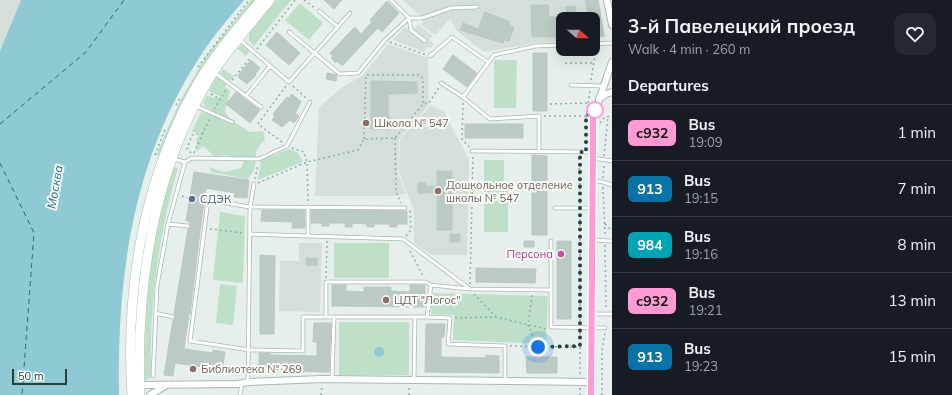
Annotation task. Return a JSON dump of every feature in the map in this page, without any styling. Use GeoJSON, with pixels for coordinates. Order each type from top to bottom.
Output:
{"type":"FeatureCollection","features":[{"type":"Feature","properties":{"kind":"main road"},"geometry":{"type":"LineString","coordinates":[[132,395],[130,371],[132,312],[138,253],[149,199],[171,136],[194,89],[236,37],[261,0]]}},
{"type":"Feature","properties":{"kind":"main road"},"geometry":{"type":"LineString","coordinates":[[236,37],[270,0]]}},
{"type":"Feature","properties":{"kind":"main road"},"geometry":{"type":"LineString","coordinates":[[140,395],[139,330],[145,266],[160,194],[171,158],[210,70]]}},
{"type":"Feature","properties":{"kind":"street"},"geometry":{"type":"LineString","coordinates":[[607,0],[612,25]]}},
{"type":"Feature","properties":{"kind":"street"},"geometry":{"type":"LineString","coordinates":[[591,395],[593,118],[612,62]]}},
{"type":"Feature","properties":{"kind":"street"},"geometry":{"type":"LineString","coordinates":[[598,100],[606,94],[612,92]]}},
{"type":"Feature","properties":{"kind":"street"},"geometry":{"type":"LineString","coordinates":[[140,385],[165,386],[322,379],[591,382]]}},
{"type":"Feature","properties":{"kind":"street"},"geometry":{"type":"LineString","coordinates":[[150,395],[165,386]]}},
{"type":"Feature","properties":{"kind":"lane"},"geometry":{"type":"LineString","coordinates":[[391,0],[409,18],[411,30],[425,41]]}},
{"type":"Feature","properties":{"kind":"lane"},"geometry":{"type":"LineString","coordinates":[[289,32],[340,74],[358,73],[385,40],[409,18],[422,18],[451,8],[477,7]]}},
{"type":"Feature","properties":{"kind":"lane"},"geometry":{"type":"LineString","coordinates":[[319,11],[338,27]]}},
{"type":"Feature","properties":{"kind":"lane"},"geometry":{"type":"LineString","coordinates":[[236,37],[289,82],[350,13]]}},
{"type":"Feature","properties":{"kind":"lane"},"geometry":{"type":"LineString","coordinates":[[430,56],[452,37],[488,62]]}},
{"type":"Feature","properties":{"kind":"lane"},"geometry":{"type":"LineString","coordinates":[[600,44],[612,43]]}},
{"type":"Feature","properties":{"kind":"lane"},"geometry":{"type":"LineString","coordinates":[[463,97],[494,55],[536,46],[556,45]]}},
{"type":"Feature","properties":{"kind":"lane"},"geometry":{"type":"LineString","coordinates":[[246,96],[270,66]]}},
{"type":"Feature","properties":{"kind":"lane"},"geometry":{"type":"LineString","coordinates":[[210,70],[230,83],[261,107]]}},
{"type":"Feature","properties":{"kind":"lane"},"geometry":{"type":"LineString","coordinates":[[441,83],[463,97],[490,118],[539,116],[539,151]]}},
{"type":"Feature","properties":{"kind":"lane"},"geometry":{"type":"LineString","coordinates":[[571,85],[603,86]]}},
{"type":"Feature","properties":{"kind":"lane"},"geometry":{"type":"LineString","coordinates":[[153,376],[157,286],[168,224],[185,162],[192,158],[259,159],[287,146],[310,102]]}},
{"type":"Feature","properties":{"kind":"lane"},"geometry":{"type":"LineString","coordinates":[[195,105],[232,122]]}},
{"type":"Feature","properties":{"kind":"lane"},"geometry":{"type":"LineString","coordinates":[[472,151],[580,152],[612,161]]}},
{"type":"Feature","properties":{"kind":"lane"},"geometry":{"type":"LineString","coordinates":[[171,158],[185,162]]}},
{"type":"Feature","properties":{"kind":"lane"},"geometry":{"type":"LineString","coordinates":[[592,181],[612,185]]}},
{"type":"Feature","properties":{"kind":"lane"},"geometry":{"type":"LineString","coordinates":[[248,382],[250,350],[250,207],[254,184]]}},
{"type":"Feature","properties":{"kind":"lane"},"geometry":{"type":"LineString","coordinates":[[405,208],[250,207],[208,200],[190,341],[250,350],[303,351],[303,317],[450,318],[448,344],[505,346],[505,381]]}},
{"type":"Feature","properties":{"kind":"lane"},"geometry":{"type":"LineString","coordinates":[[308,207],[308,236]]}},
{"type":"Feature","properties":{"kind":"lane"},"geometry":{"type":"LineString","coordinates":[[556,208],[592,208]]}},
{"type":"Feature","properties":{"kind":"lane"},"geometry":{"type":"LineString","coordinates":[[168,224],[188,226]]}},
{"type":"Feature","properties":{"kind":"lane"},"geometry":{"type":"LineString","coordinates":[[250,234],[403,239],[470,289]]}},
{"type":"Feature","properties":{"kind":"lane"},"geometry":{"type":"LineString","coordinates":[[592,240],[612,241]]}},
{"type":"Feature","properties":{"kind":"lane"},"geometry":{"type":"LineString","coordinates":[[551,241],[551,327],[605,328]]}},
{"type":"Feature","properties":{"kind":"lane"},"geometry":{"type":"LineString","coordinates":[[326,317],[326,282],[426,282],[431,285],[470,289],[550,290]]}},
{"type":"Feature","properties":{"kind":"lane"},"geometry":{"type":"LineString","coordinates":[[427,317],[431,285]]}},
{"type":"Feature","properties":{"kind":"lane"},"geometry":{"type":"LineString","coordinates":[[155,313],[173,316]]}},
{"type":"Feature","properties":{"kind":"lane"},"geometry":{"type":"LineString","coordinates":[[592,314],[612,314]]}},
{"type":"Feature","properties":{"kind":"lane"},"geometry":{"type":"LineString","coordinates":[[412,380],[415,317]]}},
{"type":"Feature","properties":{"kind":"lane"},"geometry":{"type":"LineString","coordinates":[[332,379],[334,318]]}},
{"type":"Feature","properties":{"kind":"lane"},"geometry":{"type":"LineString","coordinates":[[188,319],[193,319]]}},
{"type":"Feature","properties":{"kind":"lane"},"geometry":{"type":"LineString","coordinates":[[240,395],[242,383]]}},
{"type":"Feature","properties":{"kind":"path"},"geometry":{"type":"LineString","coordinates":[[192,158],[220,98],[295,0]]}},
{"type":"Feature","properties":{"kind":"path"},"geometry":{"type":"LineString","coordinates":[[304,0],[319,11]]}},
{"type":"Feature","properties":{"kind":"path"},"geometry":{"type":"LineString","coordinates":[[385,40],[430,56]]}},
{"type":"Feature","properties":{"kind":"path"},"geometry":{"type":"LineString","coordinates":[[586,122],[595,56]]}},
{"type":"Feature","properties":{"kind":"path"},"geometry":{"type":"LineString","coordinates":[[565,63],[594,62]]}},
{"type":"Feature","properties":{"kind":"path"},"geometry":{"type":"LineString","coordinates":[[254,184],[307,162],[358,150],[364,139],[366,75],[420,75],[423,79],[423,104],[395,138],[396,191],[405,208],[411,209],[411,230],[403,239],[426,282]]}},
{"type":"Feature","properties":{"kind":"path"},"geometry":{"type":"LineString","coordinates":[[308,207],[307,162],[304,152],[287,146],[258,124],[289,82],[310,102]]}},
{"type":"Feature","properties":{"kind":"path"},"geometry":{"type":"LineString","coordinates":[[423,104],[429,103],[441,83]]}},
{"type":"Feature","properties":{"kind":"path"},"geometry":{"type":"LineString","coordinates":[[208,93],[220,98]]}},
{"type":"Feature","properties":{"kind":"path"},"geometry":{"type":"LineString","coordinates":[[463,97],[462,138],[472,151],[474,159],[470,289],[496,318]]}},
{"type":"Feature","properties":{"kind":"path"},"geometry":{"type":"LineString","coordinates":[[550,104],[588,103]]}},
{"type":"Feature","properties":{"kind":"path"},"geometry":{"type":"LineString","coordinates":[[539,116],[586,116]]}},
{"type":"Feature","properties":{"kind":"path"},"geometry":{"type":"LineString","coordinates":[[600,129],[602,118],[612,116]]}},
{"type":"Feature","properties":{"kind":"path"},"geometry":{"type":"LineString","coordinates":[[194,154],[187,149],[192,135],[203,133]]}},
{"type":"Feature","properties":{"kind":"path"},"geometry":{"type":"LineString","coordinates":[[364,139],[395,138]]}},
{"type":"Feature","properties":{"kind":"path"},"geometry":{"type":"LineString","coordinates":[[600,141],[605,143]]}},
{"type":"Feature","properties":{"kind":"path"},"geometry":{"type":"LineString","coordinates":[[580,152],[580,395]]}},
{"type":"Feature","properties":{"kind":"path"},"geometry":{"type":"LineString","coordinates":[[254,184],[259,159]]}},
{"type":"Feature","properties":{"kind":"path"},"geometry":{"type":"LineString","coordinates":[[176,195],[188,198]]}},
{"type":"Feature","properties":{"kind":"path"},"geometry":{"type":"LineString","coordinates":[[606,224],[612,231]]}},
{"type":"Feature","properties":{"kind":"path"},"geometry":{"type":"LineString","coordinates":[[204,228],[250,234]]}},
{"type":"Feature","properties":{"kind":"path"},"geometry":{"type":"LineString","coordinates":[[326,282],[327,237]]}},
{"type":"Feature","properties":{"kind":"path"},"geometry":{"type":"LineString","coordinates":[[605,241],[606,314]]}},
{"type":"Feature","properties":{"kind":"path"},"geometry":{"type":"LineString","coordinates":[[533,289],[528,325],[538,347]]}},
{"type":"Feature","properties":{"kind":"path"},"geometry":{"type":"LineString","coordinates":[[450,318],[496,318],[548,329],[551,327]]}},
{"type":"Feature","properties":{"kind":"path"},"geometry":{"type":"LineString","coordinates":[[602,395],[602,350],[605,328]]}},
{"type":"Feature","properties":{"kind":"path"},"geometry":{"type":"LineString","coordinates":[[505,346],[580,346]]}},
{"type":"Feature","properties":{"kind":"path"},"geometry":{"type":"LineString","coordinates":[[322,379],[322,395]]}},
{"type":"Feature","properties":{"kind":"path"},"geometry":{"type":"LineString","coordinates":[[409,395],[412,380]]}},
{"type":"Feature","properties":{"kind":"shaded area"},"geometry":{"type":"Polygon","coordinates":[[[0,0],[21,0],[0,51],[0,0]]]}},
{"type":"Feature","properties":{"kind":"shaded area"},"geometry":{"type":"Polygon","coordinates":[[[403,0],[599,0],[605,37],[600,38],[600,12],[556,12],[556,42],[535,43],[484,52],[457,31],[450,19],[435,35],[421,25],[424,19],[403,0]]]}},
{"type":"Feature","properties":{"kind":"shaded area"},"geometry":{"type":"Polygon","coordinates":[[[418,24],[433,36],[429,40],[434,44],[431,48],[427,47],[424,52],[393,40],[405,27],[412,32],[418,24]]]}},
{"type":"Feature","properties":{"kind":"shaded area","name":"Школа № 547"},"geometry":{"type":"Polygon","coordinates":[[[388,44],[428,58],[429,105],[399,139],[398,174],[406,193],[397,196],[315,196],[319,107],[340,89],[363,75],[388,44]]]}},
{"type":"Feature","properties":{"kind":"shaded area","name":"Дошкольное отделение школы № 547"},"geometry":{"type":"Polygon","coordinates":[[[431,105],[444,112],[469,160],[467,255],[432,255],[414,243],[414,210],[399,173],[400,139],[431,105]]]}},
{"type":"Feature","properties":{"kind":"shaded area"},"geometry":{"type":"Polygon","coordinates":[[[299,243],[322,243],[320,312],[279,311],[280,261],[299,261],[299,243]]]}},
{"type":"Feature","properties":{"kind":"green space"},"geometry":{"type":"Polygon","coordinates":[[[251,0],[255,0],[218,45],[200,71],[175,119],[160,156],[156,155],[179,103],[205,57],[251,0]]]}},
{"type":"Feature","properties":{"kind":"green space"},"geometry":{"type":"Polygon","coordinates":[[[276,0],[291,0],[254,46],[249,41],[249,33],[276,0]]]}},
{"type":"Feature","properties":{"kind":"green space"},"geometry":{"type":"Polygon","coordinates":[[[300,3],[323,23],[309,40],[285,20],[300,3]]]}},
{"type":"Feature","properties":{"kind":"green space"},"geometry":{"type":"Polygon","coordinates":[[[241,45],[250,51],[246,56],[238,49],[241,45]]]}},
{"type":"Feature","properties":{"kind":"green space"},"geometry":{"type":"Polygon","coordinates":[[[494,60],[517,60],[516,108],[494,108],[494,60]]]}},
{"type":"Feature","properties":{"kind":"green space"},"geometry":{"type":"Polygon","coordinates":[[[223,69],[234,76],[229,81],[220,73],[223,69]]]}},
{"type":"Feature","properties":{"kind":"green space"},"geometry":{"type":"Polygon","coordinates":[[[216,77],[227,83],[225,87],[230,90],[225,112],[227,115],[249,132],[263,131],[265,140],[258,147],[254,169],[247,179],[211,172],[209,167],[224,172],[241,168],[244,161],[225,155],[214,156],[203,146],[197,151],[196,141],[200,133],[192,132],[200,114],[202,112],[209,114],[210,109],[205,107],[203,103],[207,95],[214,98],[221,97],[209,91],[216,77]]]}},
{"type":"Feature","properties":{"kind":"green space"},"geometry":{"type":"Polygon","coordinates":[[[290,149],[298,153],[303,162],[258,180],[261,160],[290,149]]]}},
{"type":"Feature","properties":{"kind":"green space"},"geometry":{"type":"Polygon","coordinates":[[[484,160],[504,160],[504,185],[484,185],[484,160]]]}},
{"type":"Feature","properties":{"kind":"green space"},"geometry":{"type":"Polygon","coordinates":[[[174,167],[178,168],[160,246],[153,298],[151,378],[145,380],[147,299],[150,272],[159,219],[174,167]]]}},
{"type":"Feature","properties":{"kind":"green space"},"geometry":{"type":"Polygon","coordinates":[[[484,191],[508,191],[508,232],[484,232],[484,191]]]}},
{"type":"Feature","properties":{"kind":"green space"},"geometry":{"type":"Polygon","coordinates":[[[220,212],[245,216],[243,283],[213,280],[220,212]]]}},
{"type":"Feature","properties":{"kind":"green space"},"geometry":{"type":"Polygon","coordinates":[[[334,243],[389,243],[389,278],[334,278],[334,243]]]}},
{"type":"Feature","properties":{"kind":"green space"},"geometry":{"type":"Polygon","coordinates":[[[220,284],[237,286],[233,325],[216,323],[220,284]]]}},
{"type":"Feature","properties":{"kind":"green space"},"geometry":{"type":"Polygon","coordinates":[[[432,293],[548,297],[546,344],[453,340],[454,315],[431,314],[432,293]]]}},
{"type":"Feature","properties":{"kind":"green space"},"geometry":{"type":"Polygon","coordinates":[[[339,322],[409,322],[409,375],[339,375],[339,322]]]}},
{"type":"Feature","properties":{"kind":"water","name":"Москва"},"geometry":{"type":"Polygon","coordinates":[[[21,0],[244,0],[221,27],[201,55],[178,95],[159,135],[145,176],[134,219],[126,262],[121,305],[119,395],[0,395],[0,51],[21,0]]]}},
{"type":"Feature","properties":{"kind":"water"},"geometry":{"type":"Polygon","coordinates":[[[379,347],[384,352],[379,357],[374,352],[379,347]]]}},
{"type":"Feature","properties":{"kind":"building"},"geometry":{"type":"Polygon","coordinates":[[[324,0],[342,0],[334,9],[324,0]]]}},
{"type":"Feature","properties":{"kind":"building"},"geometry":{"type":"Polygon","coordinates":[[[585,0],[598,0],[600,12],[588,12],[585,0]]]}},
{"type":"Feature","properties":{"kind":"building"},"geometry":{"type":"Polygon","coordinates":[[[387,1],[399,13],[382,32],[378,28],[342,66],[337,61],[336,63],[331,58],[333,56],[330,53],[355,27],[361,34],[372,22],[370,20],[387,1]]]}},
{"type":"Feature","properties":{"kind":"building"},"geometry":{"type":"Polygon","coordinates":[[[531,5],[548,5],[549,17],[556,17],[556,37],[532,37],[531,5]]]}},
{"type":"Feature","properties":{"kind":"building"},"geometry":{"type":"Polygon","coordinates":[[[575,6],[576,12],[566,12],[566,7],[575,6]]]}},
{"type":"Feature","properties":{"kind":"building"},"geometry":{"type":"Polygon","coordinates":[[[485,12],[510,22],[509,25],[514,27],[509,41],[504,40],[503,43],[460,30],[463,23],[478,29],[477,33],[485,12]]]}},
{"type":"Feature","properties":{"kind":"building"},"geometry":{"type":"Polygon","coordinates":[[[600,12],[604,36],[600,36],[600,12]]]}},
{"type":"Feature","properties":{"kind":"building"},"geometry":{"type":"Polygon","coordinates":[[[277,32],[300,53],[289,65],[266,45],[277,32]]]}},
{"type":"Feature","properties":{"kind":"building"},"geometry":{"type":"Polygon","coordinates":[[[533,53],[547,53],[547,111],[533,111],[533,53]]]}},
{"type":"Feature","properties":{"kind":"building"},"geometry":{"type":"Polygon","coordinates":[[[453,55],[477,73],[467,87],[443,69],[453,55]]]}},
{"type":"Feature","properties":{"kind":"building"},"geometry":{"type":"Polygon","coordinates":[[[251,60],[260,68],[255,74],[256,75],[247,84],[238,77],[251,60]]]}},
{"type":"Feature","properties":{"kind":"building"},"geometry":{"type":"Polygon","coordinates":[[[327,73],[337,75],[336,81],[326,79],[327,73]]]}},
{"type":"Feature","properties":{"kind":"building"},"geometry":{"type":"Polygon","coordinates":[[[371,81],[417,82],[417,93],[388,94],[388,118],[391,118],[390,129],[371,129],[371,81]]]}},
{"type":"Feature","properties":{"kind":"building"},"geometry":{"type":"Polygon","coordinates":[[[236,92],[260,110],[250,123],[226,104],[236,92]]]}},
{"type":"Feature","properties":{"kind":"building"},"geometry":{"type":"Polygon","coordinates":[[[292,94],[301,102],[295,113],[299,116],[294,123],[290,120],[282,127],[272,120],[275,116],[273,114],[287,97],[289,98],[292,94]]]}},
{"type":"Feature","properties":{"kind":"building"},"geometry":{"type":"Polygon","coordinates":[[[465,124],[523,124],[523,138],[465,138],[465,124]]]}},
{"type":"Feature","properties":{"kind":"building"},"geometry":{"type":"Polygon","coordinates":[[[532,155],[547,156],[547,235],[532,235],[532,155]]]}},
{"type":"Feature","properties":{"kind":"building"},"geometry":{"type":"Polygon","coordinates":[[[437,171],[452,171],[452,187],[456,187],[456,192],[452,192],[452,230],[437,230],[437,193],[418,193],[418,183],[426,183],[426,186],[437,186],[437,171]]]}},
{"type":"Feature","properties":{"kind":"building"},"geometry":{"type":"Polygon","coordinates":[[[194,172],[249,180],[247,198],[234,197],[235,193],[206,188],[201,223],[190,314],[184,349],[213,353],[213,350],[225,352],[222,370],[175,363],[173,376],[164,375],[173,320],[176,317],[174,314],[188,229],[191,227],[189,221],[186,221],[194,172]]]}},
{"type":"Feature","properties":{"kind":"building"},"geometry":{"type":"Polygon","coordinates":[[[262,210],[305,210],[305,228],[292,228],[293,222],[261,221],[262,210]]]}},
{"type":"Feature","properties":{"kind":"building"},"geometry":{"type":"Polygon","coordinates":[[[311,210],[407,211],[407,224],[397,224],[397,227],[390,227],[390,224],[374,224],[374,227],[367,227],[367,224],[352,223],[352,227],[345,227],[345,223],[329,223],[329,226],[322,226],[322,223],[311,223],[311,210]]]}},
{"type":"Feature","properties":{"kind":"building"},"geometry":{"type":"Polygon","coordinates":[[[450,234],[460,234],[460,242],[450,242],[450,234]]]}},
{"type":"Feature","properties":{"kind":"building"},"geometry":{"type":"Polygon","coordinates":[[[524,241],[534,241],[534,247],[524,247],[524,241]]]}},
{"type":"Feature","properties":{"kind":"building"},"geometry":{"type":"Polygon","coordinates":[[[557,241],[571,241],[571,319],[557,319],[557,241]]]}},
{"type":"Feature","properties":{"kind":"building"},"geometry":{"type":"Polygon","coordinates":[[[260,255],[275,256],[274,334],[260,334],[260,255]]]}},
{"type":"Feature","properties":{"kind":"building"},"geometry":{"type":"Polygon","coordinates":[[[306,258],[317,258],[317,265],[306,265],[306,258]]]}},
{"type":"Feature","properties":{"kind":"building"},"geometry":{"type":"Polygon","coordinates":[[[476,268],[536,269],[535,283],[476,282],[476,268]]]}},
{"type":"Feature","properties":{"kind":"building"},"geometry":{"type":"Polygon","coordinates":[[[332,285],[346,285],[346,291],[364,292],[364,287],[391,287],[391,291],[410,292],[410,285],[425,285],[425,307],[332,306],[332,285]]]}},
{"type":"Feature","properties":{"kind":"building"},"geometry":{"type":"Polygon","coordinates":[[[314,323],[331,323],[329,372],[259,370],[259,353],[270,353],[270,355],[317,356],[317,342],[313,342],[314,323]]]}},
{"type":"Feature","properties":{"kind":"building"},"geometry":{"type":"Polygon","coordinates":[[[426,324],[445,324],[444,337],[441,337],[441,357],[486,358],[486,355],[499,356],[499,373],[425,372],[426,324]]]}},
{"type":"Feature","properties":{"kind":"building"},"geometry":{"type":"Polygon","coordinates":[[[526,357],[557,357],[557,373],[527,373],[526,357]]]}},
{"type":"Feature","properties":{"kind":"ferry route"},"geometry":{"type":"LineString","coordinates":[[0,124],[86,52],[124,0]]}},
{"type":"Feature","properties":{"kind":"ferry route"},"geometry":{"type":"LineString","coordinates":[[0,163],[34,233],[22,395]]}},
{"type":"Feature","properties":{"kind":"bus line","name":"с932"},"geometry":{"type":"LineString","coordinates":[[591,395],[593,118],[595,110]]}},
{"type":"Feature","properties":{"kind":"place","name":"Школа № 547"},"geometry":{"type":"Point","coordinates":[366,123]}},
{"type":"Feature","properties":{"kind":"place","name":"Дошкольное отделение школы № 547"},"geometry":{"type":"Point","coordinates":[438,191]}},
{"type":"Feature","properties":{"kind":"place","name":"СДЭК"},"geometry":{"type":"Point","coordinates":[192,199]}},
{"type":"Feature","properties":{"kind":"place","name":"Персона"},"geometry":{"type":"Point","coordinates":[561,254]}},
{"type":"Feature","properties":{"kind":"place","name":"ЦДТ \"Логос\""},"geometry":{"type":"Point","coordinates":[386,300]}},
{"type":"Feature","properties":{"kind":"place","name":"Библиотека № 269"},"geometry":{"type":"Point","coordinates":[193,369]}},
{"type":"Feature","properties":{"kind":"route"},"geometry":{"type":"LineString","coordinates":[[538,347],[580,346],[580,152],[586,152],[586,116],[595,110]]}}]}
